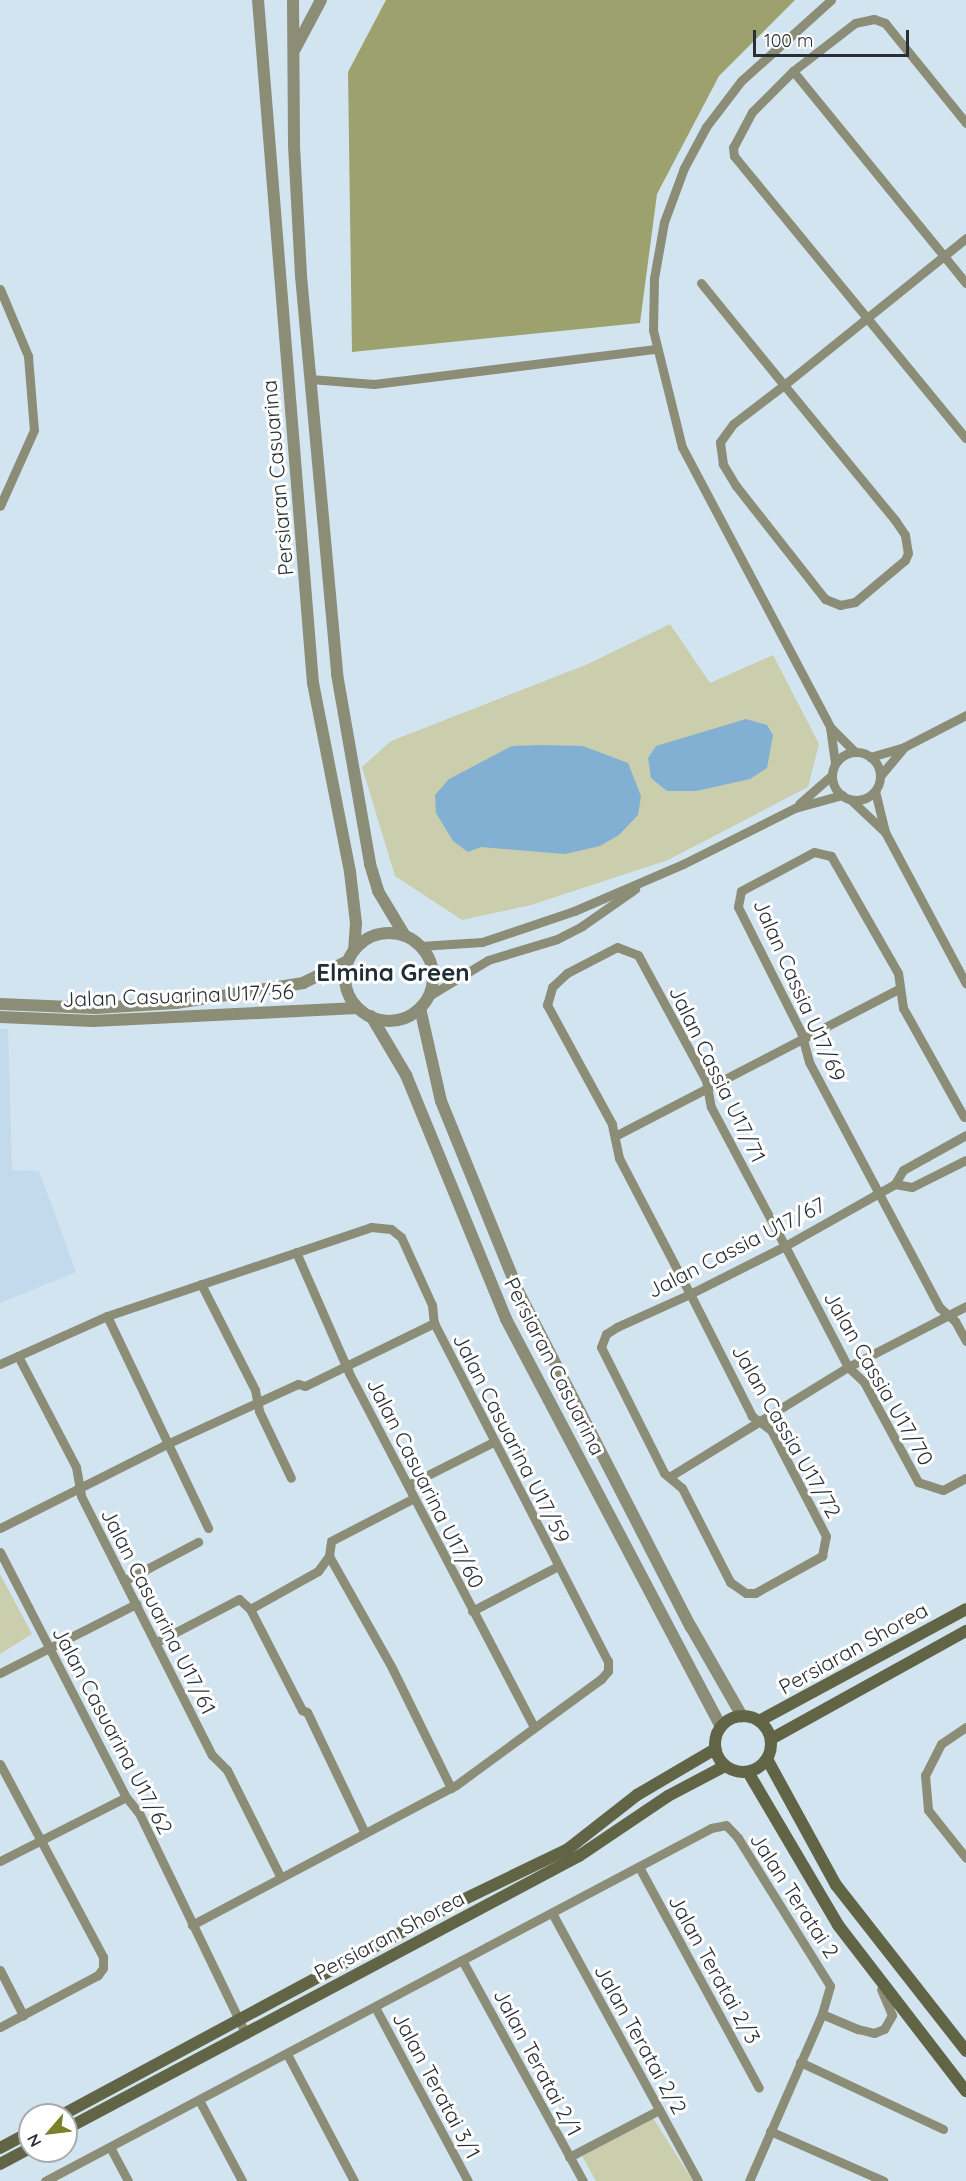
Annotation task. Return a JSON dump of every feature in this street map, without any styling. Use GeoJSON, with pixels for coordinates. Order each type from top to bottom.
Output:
{"type":"FeatureCollection","features":[{"type":"Feature","properties":{"kind":"main road","name":"Persiaran Shorea"},"geometry":{"type":"LineString","coordinates":[[759,1721],[966,1609]]}},
{"type":"Feature","properties":{"kind":"main road","name":"Persiaran Shorea"},"geometry":{"type":"LineString","coordinates":[[771,1739],[966,1631]]}},
{"type":"Feature","properties":{"kind":"main road"},"geometry":{"type":"LineString","coordinates":[[748,1772],[766,1759],[771,1739],[759,1721],[742,1716],[721,1726],[715,1749],[725,1766],[748,1772],[838,1925],[966,2091]]}},
{"type":"Feature","properties":{"kind":"main road","name":"Persiaran Shorea"},"geometry":{"type":"LineString","coordinates":[[78,2106],[446,1908],[568,1849],[637,1795],[715,1749]]}},
{"type":"Feature","properties":{"kind":"main road"},"geometry":{"type":"LineString","coordinates":[[766,1759],[836,1885],[966,2051]]}},
{"type":"Feature","properties":{"kind":"main road","name":"Persiaran Shorea"},"geometry":{"type":"LineString","coordinates":[[78,2123],[579,1856],[668,1796],[725,1766]]}},
{"type":"Feature","properties":{"kind":"main road"},"geometry":{"type":"LineString","coordinates":[[0,2148],[18,2138]]}},
{"type":"Feature","properties":{"kind":"main road"},"geometry":{"type":"LineString","coordinates":[[0,2164],[18,2154]]}},
{"type":"Feature","properties":{"kind":"street","name":"Persiaran Casuarina"},"geometry":{"type":"LineString","coordinates":[[258,0],[313,683],[350,872],[356,922],[351,956]]}},
{"type":"Feature","properties":{"kind":"street","name":"Persiaran Casuarina"},"geometry":{"type":"LineString","coordinates":[[293,0],[294,157],[310,379],[337,674],[370,864],[378,891],[405,936]]}},
{"type":"Feature","properties":{"kind":"street"},"geometry":{"type":"LineString","coordinates":[[293,54],[321,0]]}},
{"type":"Feature","properties":{"kind":"street"},"geometry":{"type":"LineString","coordinates":[[795,808],[832,775],[836,763],[830,728],[682,447],[656,349],[654,278],[664,222],[684,168],[706,128],[741,81],[831,0]]}},
{"type":"Feature","properties":{"kind":"street"},"geometry":{"type":"LineString","coordinates":[[966,123],[885,23],[874,19],[855,23],[793,71],[752,112],[733,147],[734,156],[966,438]]}},
{"type":"Feature","properties":{"kind":"street"},"geometry":{"type":"LineString","coordinates":[[793,71],[966,283]]}},
{"type":"Feature","properties":{"kind":"street"},"geometry":{"type":"LineString","coordinates":[[701,283],[784,385],[905,535],[908,553],[905,560],[855,602],[840,605],[825,600],[723,464],[720,442],[733,424],[784,385],[966,238]]}},
{"type":"Feature","properties":{"kind":"street"},"geometry":{"type":"LineString","coordinates":[[0,289],[28,356],[34,430],[8,496],[0,506]]}},
{"type":"Feature","properties":{"kind":"street"},"geometry":{"type":"LineString","coordinates":[[310,379],[374,384],[656,349]]}},
{"type":"Feature","properties":{"kind":"street"},"geometry":{"type":"LineString","coordinates":[[830,728],[855,752],[870,757],[904,747],[966,715]]}},
{"type":"Feature","properties":{"kind":"street"},"geometry":{"type":"LineString","coordinates":[[904,747],[880,776],[875,791],[885,832],[966,984]]}},
{"type":"Feature","properties":{"kind":"street"},"geometry":{"type":"LineString","coordinates":[[836,763],[855,752]]}},
{"type":"Feature","properties":{"kind":"street"},"geometry":{"type":"LineString","coordinates":[[870,757],[880,776]]}},
{"type":"Feature","properties":{"kind":"street"},"geometry":{"type":"LineString","coordinates":[[832,775],[842,795],[851,800],[885,832]]}},
{"type":"Feature","properties":{"kind":"street"},"geometry":{"type":"LineString","coordinates":[[851,800],[864,799],[875,791]]}},
{"type":"Feature","properties":{"kind":"street"},"geometry":{"type":"LineString","coordinates":[[420,946],[482,942],[574,911],[652,878],[795,808],[842,795]]}},
{"type":"Feature","properties":{"kind":"street","name":"Jalan Cassia U17/69"},"geometry":{"type":"LineString","coordinates":[[900,988],[898,973],[831,856],[814,852],[741,891],[738,907],[803,1040],[809,1062],[939,1307],[948,1315],[966,1341]]}},
{"type":"Feature","properties":{"kind":"street"},"geometry":{"type":"LineString","coordinates":[[429,996],[432,970],[420,946],[405,936],[382,933],[351,956],[346,986],[358,1008],[371,1016],[397,1020],[420,1008],[429,996],[488,960],[557,939],[582,926],[652,878]]}},
{"type":"Feature","properties":{"kind":"street","name":"Jalan Cassia U17/71"},"geometry":{"type":"LineString","coordinates":[[567,973],[617,947],[638,955],[706,1080],[711,1107],[785,1246]]}},
{"type":"Feature","properties":{"kind":"street","name":"Jalan Casuarina U17/56"},"geometry":{"type":"LineString","coordinates":[[0,1004],[95,1008],[176,1003],[303,983],[351,956]]}},
{"type":"Feature","properties":{"kind":"street","name":"Jalan Cassia U17/72"},"geometry":{"type":"LineString","coordinates":[[567,973],[552,987],[547,1005],[612,1124],[619,1158],[752,1416],[771,1430],[820,1519],[826,1536],[822,1556],[755,1593],[730,1582],[682,1488],[669,1477]]}},
{"type":"Feature","properties":{"kind":"street"},"geometry":{"type":"LineString","coordinates":[[615,1136],[708,1091],[900,988],[903,1008],[964,1117]]}},
{"type":"Feature","properties":{"kind":"street","name":"Jalan Casuarina U17/56"},"geometry":{"type":"LineString","coordinates":[[0,1017],[93,1021],[358,1008]]}},
{"type":"Feature","properties":{"kind":"street","name":"Persiaran Casuarina"},"geometry":{"type":"LineString","coordinates":[[420,1008],[441,1101],[518,1292],[691,1627],[742,1716]]}},
{"type":"Feature","properties":{"kind":"street","name":"Persiaran Casuarina"},"geometry":{"type":"LineString","coordinates":[[371,1016],[406,1075],[506,1319],[721,1726]]}},
{"type":"Feature","properties":{"kind":"street"},"geometry":{"type":"LineString","coordinates":[[963,1137],[966,1149]]}},
{"type":"Feature","properties":{"kind":"street","name":"Jalan Cassia U17/67"},"geometry":{"type":"LineString","coordinates":[[669,1477],[601,1347],[606,1334],[785,1246],[895,1184],[903,1170],[963,1137]]}},
{"type":"Feature","properties":{"kind":"street","name":"Jalan Cassia U17/67"},"geometry":{"type":"LineString","coordinates":[[895,1184],[912,1187],[966,1160]]}},
{"type":"Feature","properties":{"kind":"street","name":"Jalan Casuarina U17/59"},"geometry":{"type":"LineString","coordinates":[[0,1364],[106,1316],[371,1227],[391,1229],[401,1237],[432,1305],[434,1323],[556,1567],[608,1661],[608,1671],[451,1788],[280,1876],[192,1926]]}},
{"type":"Feature","properties":{"kind":"street","name":"Jalan Cassia U17/70"},"geometry":{"type":"LineString","coordinates":[[785,1246],[848,1366],[864,1382],[918,1482],[944,1490],[966,1478]]}},
{"type":"Feature","properties":{"kind":"street","name":"Jalan Casuarina U17/60"},"geometry":{"type":"LineString","coordinates":[[296,1252],[348,1365],[349,1373],[534,1727]]}},
{"type":"Feature","properties":{"kind":"street"},"geometry":{"type":"LineString","coordinates":[[201,1284],[255,1390],[258,1403],[291,1478]]}},
{"type":"Feature","properties":{"kind":"street"},"geometry":{"type":"LineString","coordinates":[[669,1477],[848,1366],[966,1306]]}},
{"type":"Feature","properties":{"kind":"street"},"geometry":{"type":"LineString","coordinates":[[106,1316],[169,1443],[170,1454],[208,1528]]}},
{"type":"Feature","properties":{"kind":"street"},"geometry":{"type":"LineString","coordinates":[[0,1528],[169,1443],[348,1365],[434,1323]]}},
{"type":"Feature","properties":{"kind":"street","name":"Jalan Casuarina U17/61"},"geometry":{"type":"LineString","coordinates":[[18,1356],[76,1467],[78,1489],[155,1643],[212,1755],[227,1770],[280,1876]]}},
{"type":"Feature","properties":{"kind":"street"},"geometry":{"type":"LineString","coordinates":[[408,1485],[493,1442]]}},
{"type":"Feature","properties":{"kind":"street"},"geometry":{"type":"LineString","coordinates":[[250,1609],[318,1571],[329,1557],[331,1541],[414,1498]]}},
{"type":"Feature","properties":{"kind":"street"},"geometry":{"type":"LineString","coordinates":[[124,1581],[198,1542]]}},
{"type":"Feature","properties":{"kind":"street","name":"Jalan Casuarina U17/62"},"geometry":{"type":"LineString","coordinates":[[0,1552],[126,1797],[139,1813],[246,2034]]}},
{"type":"Feature","properties":{"kind":"street"},"geometry":{"type":"LineString","coordinates":[[329,1557],[392,1668],[451,1788]]}},
{"type":"Feature","properties":{"kind":"street"},"geometry":{"type":"LineString","coordinates":[[472,1611],[556,1567]]}},
{"type":"Feature","properties":{"kind":"street"},"geometry":{"type":"LineString","coordinates":[[155,1643],[239,1599],[250,1609],[302,1710],[307,1712],[365,1833]]}},
{"type":"Feature","properties":{"kind":"street"},"geometry":{"type":"LineString","coordinates":[[0,1673],[136,1604]]}},
{"type":"Feature","properties":{"kind":"street"},"geometry":{"type":"LineString","coordinates":[[966,1726],[941,1744],[926,1767],[928,1810],[966,1857]]}},
{"type":"Feature","properties":{"kind":"street"},"geometry":{"type":"LineString","coordinates":[[0,1764],[31,1826],[43,1839],[103,1957],[103,1968],[98,1975],[0,2027]]}},
{"type":"Feature","properties":{"kind":"street"},"geometry":{"type":"LineString","coordinates":[[0,1861],[126,1797]]}},
{"type":"Feature","properties":{"kind":"street","name":"Jalan Teratai 2"},"geometry":{"type":"LineString","coordinates":[[639,1867],[711,1828],[726,1825],[738,1838],[830,1986],[822,2014]]}},
{"type":"Feature","properties":{"kind":"street"},"geometry":{"type":"LineString","coordinates":[[45,2181],[639,1867]]}},
{"type":"Feature","properties":{"kind":"street","name":"Jalan Teratai 2/3"},"geometry":{"type":"LineString","coordinates":[[639,1867],[759,2088]]}},
{"type":"Feature","properties":{"kind":"street","name":"Jalan Teratai 2/2"},"geometry":{"type":"LineString","coordinates":[[552,1913],[698,2181]]}},
{"type":"Feature","properties":{"kind":"street"},"geometry":{"type":"LineString","coordinates":[[749,2181],[822,2014],[874,2033],[884,2029],[892,2015],[882,1990],[838,1925]]}},
{"type":"Feature","properties":{"kind":"street","name":"Jalan Teratai 2/1"},"geometry":{"type":"LineString","coordinates":[[462,1960],[583,2181]]}},
{"type":"Feature","properties":{"kind":"street"},"geometry":{"type":"LineString","coordinates":[[0,1970],[23,2015]]}},
{"type":"Feature","properties":{"kind":"street","name":"Jalan Teratai 3/1"},"geometry":{"type":"LineString","coordinates":[[375,2007],[468,2181]]}},
{"type":"Feature","properties":{"kind":"street"},"geometry":{"type":"LineString","coordinates":[[286,2054],[354,2181]]}},
{"type":"Feature","properties":{"kind":"street"},"geometry":{"type":"LineString","coordinates":[[800,2062],[943,2129]]}},
{"type":"Feature","properties":{"kind":"street"},"geometry":{"type":"LineString","coordinates":[[199,2100],[242,2181]]}},
{"type":"Feature","properties":{"kind":"street"},"geometry":{"type":"LineString","coordinates":[[569,2157],[659,2110]]}},
{"type":"Feature","properties":{"kind":"street"},"geometry":{"type":"LineString","coordinates":[[770,2131],[884,2181]]}},
{"type":"Feature","properties":{"kind":"street"},"geometry":{"type":"LineString","coordinates":[[110,2147],[128,2181]]}},
{"type":"Feature","properties":{"kind":"shaded area"},"geometry":{"type":"Polygon","coordinates":[[[0,1029],[8,1029],[12,1170],[39,1171],[76,1272],[0,1303],[0,1029]]]}},
{"type":"Feature","properties":{"kind":"green space"},"geometry":{"type":"Polygon","coordinates":[[[386,0],[795,0],[719,76],[657,194],[640,323],[352,352],[348,72],[386,0]]]}},
{"type":"Feature","properties":{"kind":"green space"},"geometry":{"type":"Polygon","coordinates":[[[670,624],[710,683],[773,655],[819,744],[808,787],[668,860],[531,905],[462,920],[395,876],[362,767],[391,741],[588,664],[670,624]]]}},
{"type":"Feature","properties":{"kind":"green space"},"geometry":{"type":"Polygon","coordinates":[[[0,1574],[32,1634],[0,1654],[0,1574]]]}},
{"type":"Feature","properties":{"kind":"green space"},"geometry":{"type":"Polygon","coordinates":[[[653,2118],[693,2181],[596,2181],[582,2156],[653,2118]]]}},
{"type":"Feature","properties":{"kind":"water"},"geometry":{"type":"Polygon","coordinates":[[[746,719],[767,725],[773,735],[767,768],[750,779],[696,791],[667,791],[651,778],[648,758],[656,746],[746,719]]]}},
{"type":"Feature","properties":{"kind":"water"},"geometry":{"type":"Polygon","coordinates":[[[512,746],[583,746],[628,763],[641,796],[638,815],[619,835],[600,846],[565,854],[481,847],[468,852],[453,841],[436,813],[435,795],[449,779],[512,746]]]}},
{"type":"Feature","properties":{"kind":"district","name":"Elmina Green"},"geometry":{"type":"Point","coordinates":[393,973]}}]}
